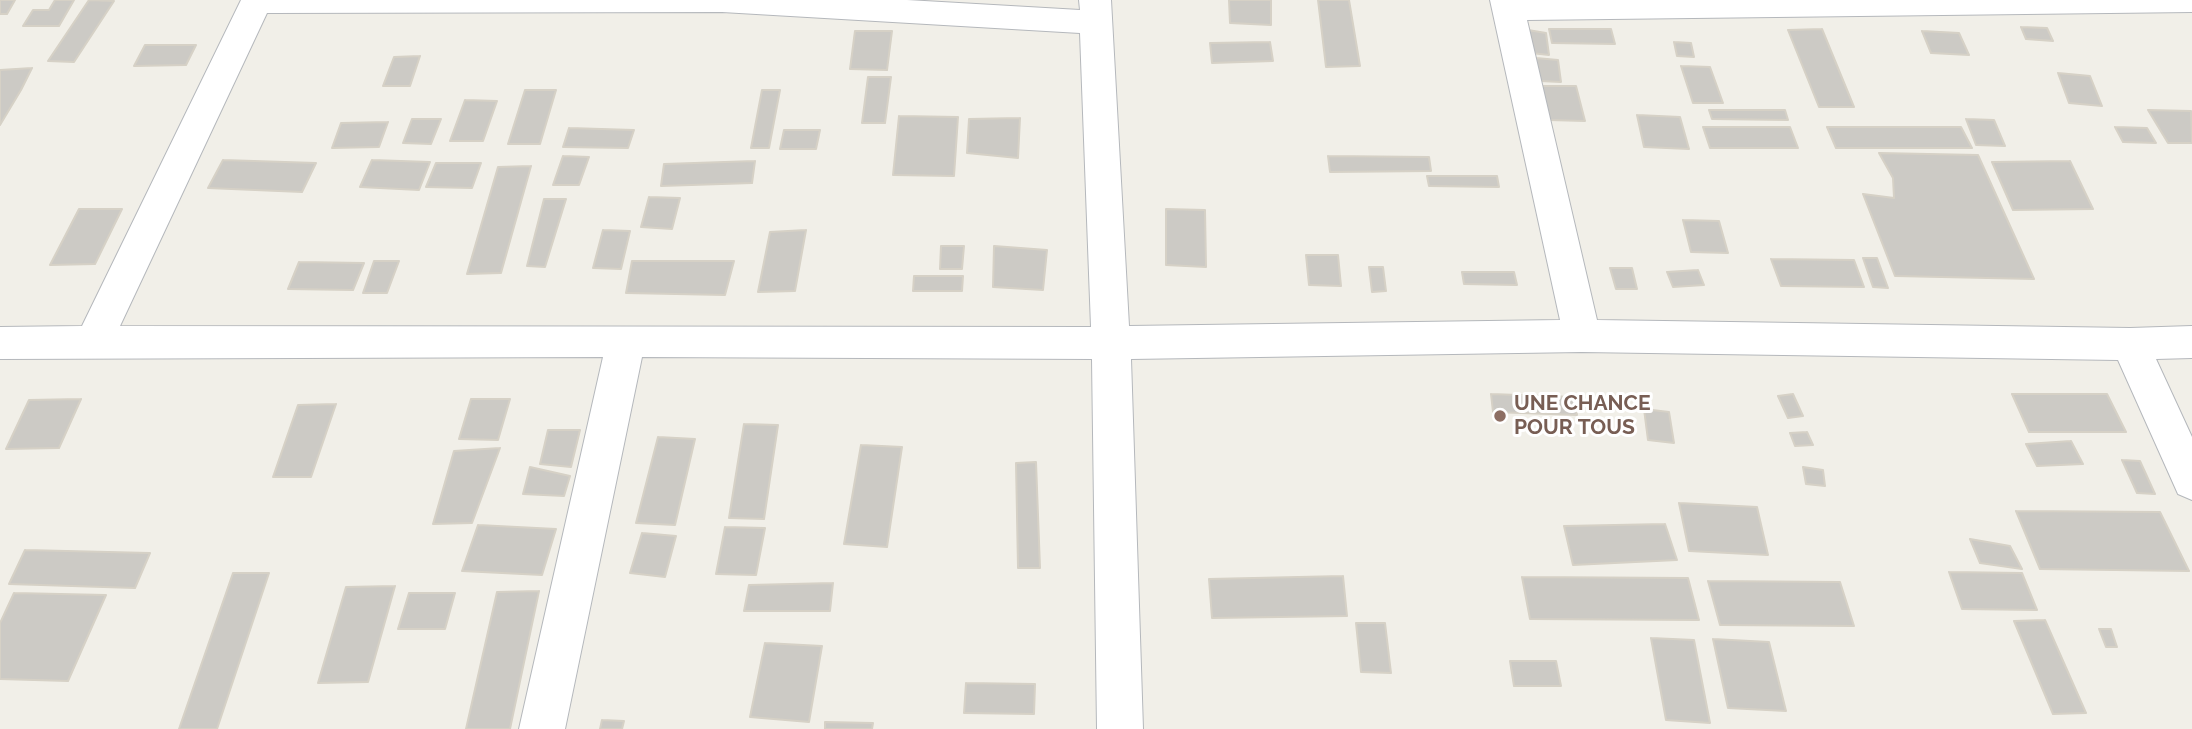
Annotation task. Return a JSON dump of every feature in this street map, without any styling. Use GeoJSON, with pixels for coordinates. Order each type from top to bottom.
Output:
{"type":"FeatureCollection","features":[{"type":"Feature","properties":{"kind":"street"},"geometry":{"type":"LineString","coordinates":[[93,343],[257,1],[722,0],[1095,11],[1111,343],[1120,729]]}},
{"type":"Feature","properties":{"kind":"street"},"geometry":{"type":"LineString","coordinates":[[1582,336],[1507,5],[2192,1]]}},
{"type":"Feature","properties":{"kind":"street"},"geometry":{"type":"LineString","coordinates":[[0,343],[1111,343],[1582,336],[2130,344],[2192,342]]}},
{"type":"Feature","properties":{"kind":"street"},"geometry":{"type":"LineString","coordinates":[[541,729],[626,341]]}},
{"type":"Feature","properties":{"kind":"street"},"geometry":{"type":"LineString","coordinates":[[2130,344],[2192,481]]}},
{"type":"Feature","properties":{"kind":"building"},"geometry":{"type":"Polygon","coordinates":[[[0,0],[15,0],[7,14],[0,14],[0,0]]]}},
{"type":"Feature","properties":{"kind":"building"},"geometry":{"type":"Polygon","coordinates":[[[55,0],[74,0],[59,26],[23,26],[33,10],[49,10],[55,0]]]}},
{"type":"Feature","properties":{"kind":"building"},"geometry":{"type":"Polygon","coordinates":[[[89,0],[114,1],[74,62],[48,61],[89,0]]]}},
{"type":"Feature","properties":{"kind":"building"},"geometry":{"type":"Polygon","coordinates":[[[1229,0],[1271,0],[1271,25],[1230,23],[1229,0]]]}},
{"type":"Feature","properties":{"kind":"building"},"geometry":{"type":"Polygon","coordinates":[[[1318,0],[1349,0],[1360,66],[1326,67],[1318,0]]]}},
{"type":"Feature","properties":{"kind":"building"},"geometry":{"type":"Polygon","coordinates":[[[2021,27],[2047,28],[2053,41],[2026,39],[2021,27]]]}},
{"type":"Feature","properties":{"kind":"building"},"geometry":{"type":"Polygon","coordinates":[[[1549,29],[1611,29],[1615,44],[1552,43],[1549,29]]]}},
{"type":"Feature","properties":{"kind":"building"},"geometry":{"type":"Polygon","coordinates":[[[1822,29],[1854,107],[1819,107],[1788,30],[1822,29]]]}},
{"type":"Feature","properties":{"kind":"building"},"geometry":{"type":"Polygon","coordinates":[[[1528,30],[1546,33],[1549,55],[1531,53],[1528,30]]]}},
{"type":"Feature","properties":{"kind":"building"},"geometry":{"type":"Polygon","coordinates":[[[855,31],[892,31],[887,70],[850,69],[855,31]]]}},
{"type":"Feature","properties":{"kind":"building"},"geometry":{"type":"Polygon","coordinates":[[[1922,31],[1959,33],[1969,55],[1931,53],[1922,31]]]}},
{"type":"Feature","properties":{"kind":"building"},"geometry":{"type":"Polygon","coordinates":[[[1270,42],[1273,61],[1212,63],[1210,43],[1270,42]]]}},
{"type":"Feature","properties":{"kind":"building"},"geometry":{"type":"Polygon","coordinates":[[[1674,42],[1691,43],[1694,57],[1677,56],[1674,42]]]}},
{"type":"Feature","properties":{"kind":"building"},"geometry":{"type":"Polygon","coordinates":[[[145,45],[196,45],[186,65],[134,66],[145,45]]]}},
{"type":"Feature","properties":{"kind":"building"},"geometry":{"type":"Polygon","coordinates":[[[420,56],[410,86],[383,86],[394,57],[420,56]]]}},
{"type":"Feature","properties":{"kind":"building"},"geometry":{"type":"Polygon","coordinates":[[[1536,58],[1558,60],[1561,82],[1540,81],[1536,58]]]}},
{"type":"Feature","properties":{"kind":"building"},"geometry":{"type":"Polygon","coordinates":[[[1681,66],[1710,67],[1723,103],[1693,103],[1681,66]]]}},
{"type":"Feature","properties":{"kind":"building"},"geometry":{"type":"Polygon","coordinates":[[[32,68],[21,90],[0,125],[0,70],[32,68]]]}},
{"type":"Feature","properties":{"kind":"building"},"geometry":{"type":"Polygon","coordinates":[[[2058,73],[2090,76],[2102,106],[2069,103],[2058,73]]]}},
{"type":"Feature","properties":{"kind":"building"},"geometry":{"type":"Polygon","coordinates":[[[868,77],[891,77],[885,123],[862,123],[868,77]]]}},
{"type":"Feature","properties":{"kind":"building"},"geometry":{"type":"Polygon","coordinates":[[[1541,86],[1576,86],[1585,121],[1549,120],[1541,86]]]}},
{"type":"Feature","properties":{"kind":"building"},"geometry":{"type":"Polygon","coordinates":[[[525,90],[556,90],[540,144],[508,144],[525,90]]]}},
{"type":"Feature","properties":{"kind":"building"},"geometry":{"type":"Polygon","coordinates":[[[762,90],[780,90],[769,148],[751,148],[762,90]]]}},
{"type":"Feature","properties":{"kind":"building"},"geometry":{"type":"Polygon","coordinates":[[[465,100],[497,101],[483,141],[450,141],[465,100]]]}},
{"type":"Feature","properties":{"kind":"building"},"geometry":{"type":"Polygon","coordinates":[[[1709,110],[1785,110],[1788,120],[1712,119],[1709,110]]]}},
{"type":"Feature","properties":{"kind":"building"},"geometry":{"type":"Polygon","coordinates":[[[2148,110],[2191,111],[2192,143],[2168,143],[2148,110]]]}},
{"type":"Feature","properties":{"kind":"building"},"geometry":{"type":"Polygon","coordinates":[[[1637,115],[1680,117],[1689,149],[1644,147],[1637,115]]]}},
{"type":"Feature","properties":{"kind":"building"},"geometry":{"type":"Polygon","coordinates":[[[899,116],[958,117],[954,176],[893,175],[899,116]]]}},
{"type":"Feature","properties":{"kind":"building"},"geometry":{"type":"Polygon","coordinates":[[[1020,118],[1018,158],[967,153],[969,119],[1020,118]]]}},
{"type":"Feature","properties":{"kind":"building"},"geometry":{"type":"Polygon","coordinates":[[[412,119],[441,119],[431,144],[403,143],[412,119]]]}},
{"type":"Feature","properties":{"kind":"building"},"geometry":{"type":"Polygon","coordinates":[[[1966,119],[1994,120],[2005,146],[1976,145],[1966,119]]]}},
{"type":"Feature","properties":{"kind":"building"},"geometry":{"type":"Polygon","coordinates":[[[388,122],[379,147],[332,148],[341,123],[388,122]]]}},
{"type":"Feature","properties":{"kind":"building"},"geometry":{"type":"Polygon","coordinates":[[[1703,127],[1790,127],[1798,148],[1710,148],[1703,127]]]}},
{"type":"Feature","properties":{"kind":"building"},"geometry":{"type":"Polygon","coordinates":[[[1827,127],[1961,127],[1972,148],[1836,148],[1827,127]]]}},
{"type":"Feature","properties":{"kind":"building"},"geometry":{"type":"Polygon","coordinates":[[[2115,127],[2147,128],[2156,143],[2123,142],[2115,127]]]}},
{"type":"Feature","properties":{"kind":"building"},"geometry":{"type":"Polygon","coordinates":[[[569,128],[634,130],[628,148],[563,147],[569,128]]]}},
{"type":"Feature","properties":{"kind":"building"},"geometry":{"type":"Polygon","coordinates":[[[784,130],[820,130],[816,149],[780,149],[784,130]]]}},
{"type":"Feature","properties":{"kind":"building"},"geometry":{"type":"Polygon","coordinates":[[[1879,153],[1978,155],[2034,279],[1895,276],[1863,194],[1894,198],[1893,178],[1879,153]]]}},
{"type":"Feature","properties":{"kind":"building"},"geometry":{"type":"Polygon","coordinates":[[[563,156],[589,157],[579,185],[553,185],[563,156]]]}},
{"type":"Feature","properties":{"kind":"building"},"geometry":{"type":"Polygon","coordinates":[[[1328,156],[1429,157],[1431,171],[1330,172],[1328,156]]]}},
{"type":"Feature","properties":{"kind":"building"},"geometry":{"type":"Polygon","coordinates":[[[223,160],[316,163],[302,192],[208,188],[223,160]]]}},
{"type":"Feature","properties":{"kind":"building"},"geometry":{"type":"Polygon","coordinates":[[[372,160],[430,162],[419,190],[360,187],[372,160]]]}},
{"type":"Feature","properties":{"kind":"building"},"geometry":{"type":"Polygon","coordinates":[[[755,161],[752,183],[661,186],[664,164],[755,161]]]}},
{"type":"Feature","properties":{"kind":"building"},"geometry":{"type":"Polygon","coordinates":[[[2070,161],[2093,209],[2013,210],[1992,162],[2070,161]]]}},
{"type":"Feature","properties":{"kind":"building"},"geometry":{"type":"Polygon","coordinates":[[[436,163],[481,163],[472,188],[426,187],[436,163]]]}},
{"type":"Feature","properties":{"kind":"building"},"geometry":{"type":"Polygon","coordinates":[[[531,166],[501,273],[467,274],[498,167],[531,166]]]}},
{"type":"Feature","properties":{"kind":"building"},"geometry":{"type":"Polygon","coordinates":[[[1427,176],[1497,176],[1499,187],[1429,186],[1427,176]]]}},
{"type":"Feature","properties":{"kind":"building"},"geometry":{"type":"Polygon","coordinates":[[[649,197],[680,198],[672,229],[641,227],[649,197]]]}},
{"type":"Feature","properties":{"kind":"building"},"geometry":{"type":"Polygon","coordinates":[[[544,199],[566,199],[545,267],[527,266],[544,199]]]}},
{"type":"Feature","properties":{"kind":"building"},"geometry":{"type":"Polygon","coordinates":[[[79,209],[122,209],[95,264],[50,265],[79,209]]]}},
{"type":"Feature","properties":{"kind":"building"},"geometry":{"type":"Polygon","coordinates":[[[1166,209],[1205,210],[1206,267],[1166,265],[1166,209]]]}},
{"type":"Feature","properties":{"kind":"building"},"geometry":{"type":"Polygon","coordinates":[[[1683,220],[1719,221],[1728,253],[1691,252],[1683,220]]]}},
{"type":"Feature","properties":{"kind":"building"},"geometry":{"type":"Polygon","coordinates":[[[603,230],[630,231],[621,269],[593,268],[603,230]]]}},
{"type":"Feature","properties":{"kind":"building"},"geometry":{"type":"Polygon","coordinates":[[[806,230],[795,291],[758,292],[770,232],[806,230]]]}},
{"type":"Feature","properties":{"kind":"building"},"geometry":{"type":"Polygon","coordinates":[[[941,246],[964,246],[962,269],[940,269],[941,246]]]}},
{"type":"Feature","properties":{"kind":"building"},"geometry":{"type":"Polygon","coordinates":[[[994,246],[1047,250],[1043,290],[993,287],[994,246]]]}},
{"type":"Feature","properties":{"kind":"building"},"geometry":{"type":"Polygon","coordinates":[[[1306,255],[1338,255],[1341,286],[1309,285],[1306,255]]]}},
{"type":"Feature","properties":{"kind":"building"},"geometry":{"type":"Polygon","coordinates":[[[1863,258],[1877,258],[1888,288],[1873,287],[1863,258]]]}},
{"type":"Feature","properties":{"kind":"building"},"geometry":{"type":"Polygon","coordinates":[[[1771,259],[1854,260],[1864,287],[1781,286],[1771,259]]]}},
{"type":"Feature","properties":{"kind":"building"},"geometry":{"type":"Polygon","coordinates":[[[374,261],[399,261],[387,293],[363,293],[374,261]]]}},
{"type":"Feature","properties":{"kind":"building"},"geometry":{"type":"Polygon","coordinates":[[[632,261],[734,261],[725,295],[626,293],[632,261]]]}},
{"type":"Feature","properties":{"kind":"building"},"geometry":{"type":"Polygon","coordinates":[[[299,262],[364,263],[353,290],[288,289],[299,262]]]}},
{"type":"Feature","properties":{"kind":"building"},"geometry":{"type":"Polygon","coordinates":[[[1369,267],[1383,267],[1386,291],[1372,292],[1369,267]]]}},
{"type":"Feature","properties":{"kind":"building"},"geometry":{"type":"Polygon","coordinates":[[[1610,268],[1632,268],[1637,289],[1616,289],[1610,268]]]}},
{"type":"Feature","properties":{"kind":"building"},"geometry":{"type":"Polygon","coordinates":[[[1698,270],[1704,285],[1673,287],[1667,272],[1698,270]]]}},
{"type":"Feature","properties":{"kind":"building"},"geometry":{"type":"Polygon","coordinates":[[[1462,272],[1514,272],[1517,285],[1464,284],[1462,272]]]}},
{"type":"Feature","properties":{"kind":"building"},"geometry":{"type":"Polygon","coordinates":[[[914,276],[963,276],[962,291],[913,291],[914,276]]]}},
{"type":"Feature","properties":{"kind":"building"},"geometry":{"type":"Polygon","coordinates":[[[1491,394],[1574,397],[1577,415],[1493,412],[1491,394]]]}},
{"type":"Feature","properties":{"kind":"building"},"geometry":{"type":"Polygon","coordinates":[[[1793,394],[1803,416],[1788,418],[1778,396],[1793,394]]]}},
{"type":"Feature","properties":{"kind":"building"},"geometry":{"type":"Polygon","coordinates":[[[2012,394],[2107,394],[2126,432],[2029,432],[2012,394]]]}},
{"type":"Feature","properties":{"kind":"building"},"geometry":{"type":"Polygon","coordinates":[[[81,399],[59,448],[6,449],[29,400],[81,399]]]}},
{"type":"Feature","properties":{"kind":"building"},"geometry":{"type":"Polygon","coordinates":[[[471,399],[510,399],[498,440],[459,439],[471,399]]]}},
{"type":"Feature","properties":{"kind":"building"},"geometry":{"type":"Polygon","coordinates":[[[336,404],[311,477],[273,477],[298,405],[336,404]]]}},
{"type":"Feature","properties":{"kind":"building"},"geometry":{"type":"Polygon","coordinates":[[[1644,409],[1669,412],[1674,443],[1648,440],[1644,409]]]}},
{"type":"Feature","properties":{"kind":"building"},"geometry":{"type":"Polygon","coordinates":[[[744,424],[778,425],[764,519],[729,518],[744,424]]]}},
{"type":"Feature","properties":{"kind":"building"},"geometry":{"type":"Polygon","coordinates":[[[548,430],[580,430],[571,467],[540,464],[548,430]]]}},
{"type":"Feature","properties":{"kind":"building"},"geometry":{"type":"Polygon","coordinates":[[[1807,432],[1813,445],[1795,446],[1790,433],[1807,432]]]}},
{"type":"Feature","properties":{"kind":"building"},"geometry":{"type":"Polygon","coordinates":[[[658,437],[695,439],[675,525],[636,523],[658,437]]]}},
{"type":"Feature","properties":{"kind":"building"},"geometry":{"type":"Polygon","coordinates":[[[2071,441],[2083,464],[2037,466],[2026,444],[2071,441]]]}},
{"type":"Feature","properties":{"kind":"building"},"geometry":{"type":"Polygon","coordinates":[[[861,445],[902,447],[887,547],[844,544],[861,445]]]}},
{"type":"Feature","properties":{"kind":"building"},"geometry":{"type":"Polygon","coordinates":[[[500,448],[472,523],[433,524],[454,451],[500,448]]]}},
{"type":"Feature","properties":{"kind":"building"},"geometry":{"type":"Polygon","coordinates":[[[2122,460],[2140,461],[2155,494],[2137,493],[2122,460]]]}},
{"type":"Feature","properties":{"kind":"building"},"geometry":{"type":"Polygon","coordinates":[[[1036,462],[1040,568],[1018,568],[1016,463],[1036,462]]]}},
{"type":"Feature","properties":{"kind":"building"},"geometry":{"type":"Polygon","coordinates":[[[530,467],[570,476],[564,496],[523,494],[530,467]]]}},
{"type":"Feature","properties":{"kind":"building"},"geometry":{"type":"Polygon","coordinates":[[[1803,467],[1823,470],[1825,486],[1806,484],[1803,467]]]}},
{"type":"Feature","properties":{"kind":"building"},"geometry":{"type":"Polygon","coordinates":[[[1679,503],[1757,507],[1768,555],[1689,551],[1679,503]]]}},
{"type":"Feature","properties":{"kind":"building"},"geometry":{"type":"Polygon","coordinates":[[[2016,511],[2160,512],[2189,571],[2040,569],[2016,511]]]}},
{"type":"Feature","properties":{"kind":"building"},"geometry":{"type":"Polygon","coordinates":[[[1665,524],[1677,560],[1573,565],[1564,526],[1665,524]]]}},
{"type":"Feature","properties":{"kind":"building"},"geometry":{"type":"Polygon","coordinates":[[[478,525],[556,529],[542,575],[462,571],[478,525]]]}},
{"type":"Feature","properties":{"kind":"building"},"geometry":{"type":"Polygon","coordinates":[[[725,527],[765,528],[756,575],[716,574],[725,527]]]}},
{"type":"Feature","properties":{"kind":"building"},"geometry":{"type":"Polygon","coordinates":[[[642,533],[676,536],[665,577],[630,573],[642,533]]]}},
{"type":"Feature","properties":{"kind":"building"},"geometry":{"type":"Polygon","coordinates":[[[1970,539],[2010,546],[2022,569],[1980,563],[1970,539]]]}},
{"type":"Feature","properties":{"kind":"building"},"geometry":{"type":"Polygon","coordinates":[[[25,550],[150,553],[135,588],[9,584],[25,550]]]}},
{"type":"Feature","properties":{"kind":"building"},"geometry":{"type":"Polygon","coordinates":[[[1949,572],[2022,573],[2037,610],[1962,609],[1949,572]]]}},
{"type":"Feature","properties":{"kind":"building"},"geometry":{"type":"Polygon","coordinates":[[[233,573],[269,573],[217,729],[179,729],[233,573]]]}},
{"type":"Feature","properties":{"kind":"building"},"geometry":{"type":"Polygon","coordinates":[[[1343,576],[1347,616],[1212,618],[1209,579],[1343,576]]]}},
{"type":"Feature","properties":{"kind":"building"},"geometry":{"type":"Polygon","coordinates":[[[1522,577],[1688,578],[1699,620],[1530,619],[1522,577]]]}},
{"type":"Feature","properties":{"kind":"building"},"geometry":{"type":"Polygon","coordinates":[[[1708,581],[1840,582],[1854,626],[1720,625],[1708,581]]]}},
{"type":"Feature","properties":{"kind":"building"},"geometry":{"type":"Polygon","coordinates":[[[833,583],[830,611],[744,611],[749,585],[833,583]]]}},
{"type":"Feature","properties":{"kind":"building"},"geometry":{"type":"Polygon","coordinates":[[[395,586],[368,682],[318,683],[346,587],[395,586]]]}},
{"type":"Feature","properties":{"kind":"building"},"geometry":{"type":"Polygon","coordinates":[[[539,591],[510,729],[466,729],[497,592],[539,591]]]}},
{"type":"Feature","properties":{"kind":"building"},"geometry":{"type":"Polygon","coordinates":[[[14,593],[106,595],[68,681],[0,679],[0,623],[14,593]]]}},
{"type":"Feature","properties":{"kind":"building"},"geometry":{"type":"Polygon","coordinates":[[[409,593],[455,593],[445,629],[398,629],[409,593]]]}},
{"type":"Feature","properties":{"kind":"building"},"geometry":{"type":"Polygon","coordinates":[[[2045,620],[2086,713],[2053,714],[2014,621],[2045,620]]]}},
{"type":"Feature","properties":{"kind":"building"},"geometry":{"type":"Polygon","coordinates":[[[1356,623],[1385,623],[1391,673],[1361,672],[1356,623]]]}},
{"type":"Feature","properties":{"kind":"building"},"geometry":{"type":"Polygon","coordinates":[[[2099,629],[2111,629],[2117,647],[2106,647],[2099,629]]]}},
{"type":"Feature","properties":{"kind":"building"},"geometry":{"type":"Polygon","coordinates":[[[1651,638],[1694,640],[1710,723],[1666,720],[1651,638]]]}},
{"type":"Feature","properties":{"kind":"building"},"geometry":{"type":"Polygon","coordinates":[[[1713,639],[1769,642],[1786,711],[1728,708],[1713,639]]]}},
{"type":"Feature","properties":{"kind":"building"},"geometry":{"type":"Polygon","coordinates":[[[765,643],[822,646],[809,722],[750,717],[765,643]]]}},
{"type":"Feature","properties":{"kind":"building"},"geometry":{"type":"Polygon","coordinates":[[[1510,661],[1556,661],[1561,686],[1514,686],[1510,661]]]}},
{"type":"Feature","properties":{"kind":"building"},"geometry":{"type":"Polygon","coordinates":[[[966,683],[1035,684],[1034,714],[964,713],[966,683]]]}},
{"type":"Feature","properties":{"kind":"building"},"geometry":{"type":"Polygon","coordinates":[[[602,720],[624,721],[622,729],[600,729],[602,720]]]}},
{"type":"Feature","properties":{"kind":"building"},"geometry":{"type":"Polygon","coordinates":[[[825,722],[873,723],[872,729],[825,729],[825,722]]]}},
{"type":"Feature","properties":{"kind":"place","name":"UNE CHANCE POUR TOUS"},"geometry":{"type":"Point","coordinates":[1500,416]}}]}
